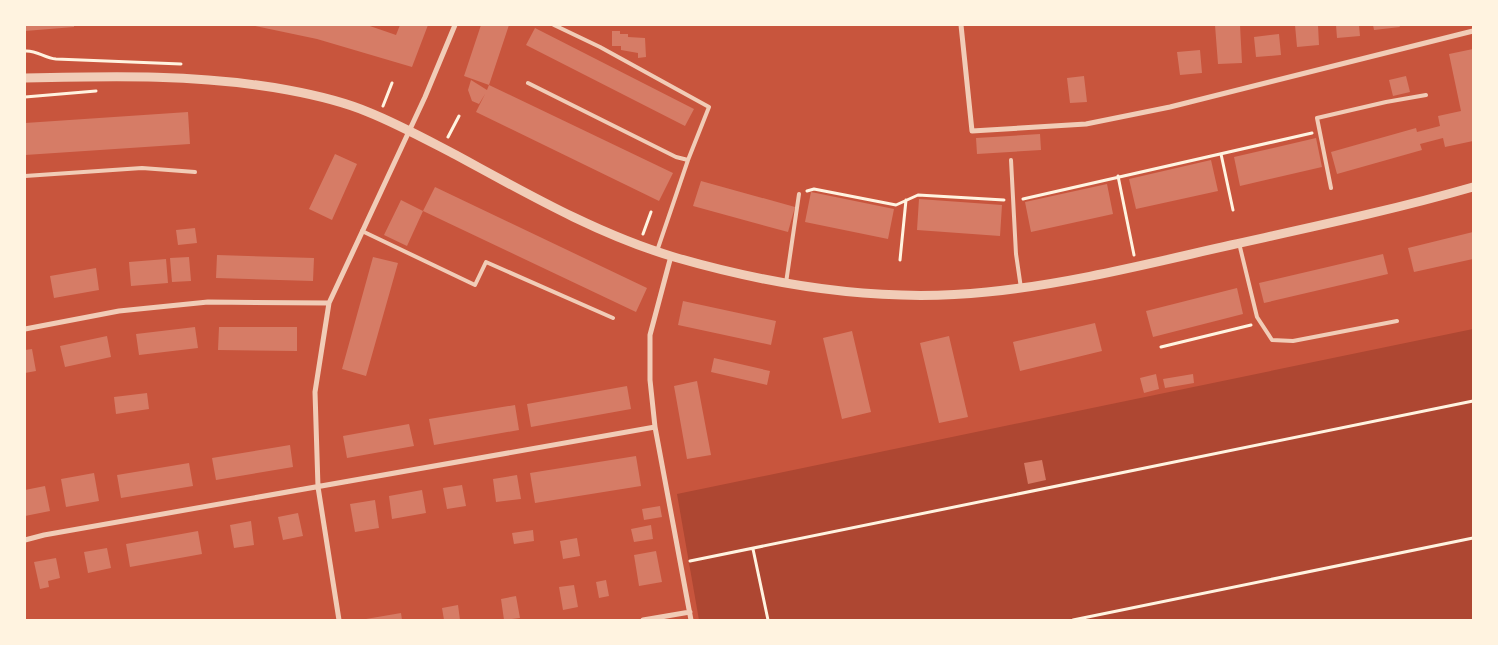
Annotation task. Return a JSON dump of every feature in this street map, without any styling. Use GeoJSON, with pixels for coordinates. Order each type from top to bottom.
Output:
{"type":"FeatureCollection","features":[{"type":"Feature","properties":{"kind":"street"},"geometry":{"type":"LineString","coordinates":[[339,620],[318,487],[315,392],[329,303],[425,97],[455,25]]}},
{"type":"Feature","properties":{"kind":"street"},"geometry":{"type":"LineString","coordinates":[[961,25],[972,131],[1086,124],[1170,106],[1473,31]]}},
{"type":"Feature","properties":{"kind":"street"},"geometry":{"type":"LineString","coordinates":[[25,78],[169,77],[254,84],[325,97],[368,112],[408,130],[562,212],[620,238],[671,256],[718,269],[786,283],[886,295],[977,293],[1020,288],[1108,272],[1408,206],[1473,187]]}},
{"type":"Feature","properties":{"kind":"street"},"geometry":{"type":"LineString","coordinates":[[671,256],[650,335],[650,380],[655,427],[691,620]]}},
{"type":"Feature","properties":{"kind":"street"},"geometry":{"type":"LineString","coordinates":[[25,329],[119,311],[208,302],[329,303]]}},
{"type":"Feature","properties":{"kind":"street"},"geometry":{"type":"LineString","coordinates":[[25,540],[44,535],[655,427]]}},
{"type":"Feature","properties":{"kind":"street"},"geometry":{"type":"LineString","coordinates":[[643,620],[690,612]]}},
{"type":"Feature","properties":{"kind":"lane"},"geometry":{"type":"LineString","coordinates":[[554,25],[600,47],[709,107],[688,160],[657,251]]}},
{"type":"Feature","properties":{"kind":"lane"},"geometry":{"type":"LineString","coordinates":[[528,83],[676,157],[688,160]]}},
{"type":"Feature","properties":{"kind":"lane"},"geometry":{"type":"LineString","coordinates":[[1331,188],[1317,118],[1426,95]]}},
{"type":"Feature","properties":{"kind":"lane"},"geometry":{"type":"LineString","coordinates":[[1011,160],[1020,288]]}},
{"type":"Feature","properties":{"kind":"lane"},"geometry":{"type":"LineString","coordinates":[[25,176],[142,168],[195,172]]}},
{"type":"Feature","properties":{"kind":"lane"},"geometry":{"type":"LineString","coordinates":[[786,283],[799,194]]}},
{"type":"Feature","properties":{"kind":"lane"},"geometry":{"type":"LineString","coordinates":[[362,231],[475,285],[486,262],[613,318]]}},
{"type":"Feature","properties":{"kind":"lane"},"geometry":{"type":"LineString","coordinates":[[1239,243],[1257,317],[1272,340],[1293,342],[1397,321]]}},
{"type":"Feature","properties":{"kind":"path"},"geometry":{"type":"LineString","coordinates":[[25,51],[33,50]]}},
{"type":"Feature","properties":{"kind":"path"},"geometry":{"type":"LineString","coordinates":[[25,97],[100,91]]}},
{"type":"Feature","properties":{"kind":"path"},"geometry":{"type":"LineString","coordinates":[[799,194],[814,189],[896,205],[918,195],[1013,201],[1320,131]]}},
{"type":"Feature","properties":{"kind":"path"},"geometry":{"type":"LineString","coordinates":[[1221,154],[1233,210]]}},
{"type":"Feature","properties":{"kind":"path"},"geometry":{"type":"LineString","coordinates":[[1118,176],[1130,233]]}},
{"type":"Feature","properties":{"kind":"path"},"geometry":{"type":"LineString","coordinates":[[900,260],[906,200]]}},
{"type":"Feature","properties":{"kind":"path"},"geometry":{"type":"LineString","coordinates":[[1161,347],[1261,323]]}},
{"type":"Feature","properties":{"kind":"path"},"geometry":{"type":"LineString","coordinates":[[680,563],[1473,401]]}},
{"type":"Feature","properties":{"kind":"path"},"geometry":{"type":"LineString","coordinates":[[1074,620],[1473,538]]}},
{"type":"Feature","properties":{"kind":"path"},"geometry":{"type":"LineString","coordinates":[[753,549],[768,620]]}},
{"type":"Feature","properties":{"kind":"shaded area"},"geometry":{"type":"Polygon","coordinates":[[[1473,329],[1473,620],[699,620],[677,494],[1473,329]]]}},
{"type":"Feature","properties":{"kind":"building"},"geometry":{"type":"Polygon","coordinates":[[[25,25],[74,25],[74,27],[25,31],[25,25]]]}},
{"type":"Feature","properties":{"kind":"building"},"geometry":{"type":"Polygon","coordinates":[[[250,25],[367,25],[396,35],[400,25],[428,25],[412,67],[317,39],[250,25]]]}},
{"type":"Feature","properties":{"kind":"building"},"geometry":{"type":"Polygon","coordinates":[[[481,25],[509,25],[489,85],[464,76],[481,25]]]}},
{"type":"Feature","properties":{"kind":"building"},"geometry":{"type":"Polygon","coordinates":[[[1215,25],[1240,25],[1242,63],[1218,64],[1215,25]]]}},
{"type":"Feature","properties":{"kind":"building"},"geometry":{"type":"Polygon","coordinates":[[[1295,25],[1318,25],[1319,45],[1297,47],[1295,25]]]}},
{"type":"Feature","properties":{"kind":"building"},"geometry":{"type":"Polygon","coordinates":[[[1336,25],[1359,25],[1360,36],[1337,38],[1336,25]]]}},
{"type":"Feature","properties":{"kind":"building"},"geometry":{"type":"Polygon","coordinates":[[[1373,25],[1399,25],[1400,27],[1374,30],[1373,25]]]}},
{"type":"Feature","properties":{"kind":"building"},"geometry":{"type":"Polygon","coordinates":[[[535,28],[694,109],[685,126],[526,45],[535,28]]]}},
{"type":"Feature","properties":{"kind":"building"},"geometry":{"type":"Polygon","coordinates":[[[612,31],[628,34],[628,37],[645,38],[646,57],[638,58],[638,53],[621,50],[621,46],[612,46],[612,31]]]}},
{"type":"Feature","properties":{"kind":"building"},"geometry":{"type":"Polygon","coordinates":[[[1279,34],[1281,55],[1256,57],[1254,37],[1279,34]]]}},
{"type":"Feature","properties":{"kind":"building"},"geometry":{"type":"Polygon","coordinates":[[[1473,49],[1473,141],[1445,147],[1443,138],[1420,144],[1422,150],[1337,174],[1331,152],[1416,128],[1417,132],[1440,126],[1438,116],[1461,111],[1449,54],[1473,49]]]}},
{"type":"Feature","properties":{"kind":"building"},"geometry":{"type":"Polygon","coordinates":[[[1200,50],[1202,73],[1180,75],[1177,52],[1200,50]]]}},
{"type":"Feature","properties":{"kind":"building"},"geometry":{"type":"Polygon","coordinates":[[[1084,76],[1087,102],[1070,103],[1067,78],[1084,76]]]}},
{"type":"Feature","properties":{"kind":"building"},"geometry":{"type":"Polygon","coordinates":[[[1406,76],[1410,92],[1393,96],[1389,80],[1406,76]]]}},
{"type":"Feature","properties":{"kind":"building"},"geometry":{"type":"Polygon","coordinates":[[[471,80],[487,90],[489,85],[673,173],[659,201],[476,112],[485,94],[479,104],[472,101],[468,90],[471,80]]]}},
{"type":"Feature","properties":{"kind":"building"},"geometry":{"type":"Polygon","coordinates":[[[188,112],[190,144],[25,155],[25,123],[188,112]]]}},
{"type":"Feature","properties":{"kind":"building"},"geometry":{"type":"Polygon","coordinates":[[[1040,134],[1041,150],[977,154],[976,138],[1040,134]]]}},
{"type":"Feature","properties":{"kind":"building"},"geometry":{"type":"Polygon","coordinates":[[[1316,138],[1322,167],[1240,186],[1234,157],[1316,138]]]}},
{"type":"Feature","properties":{"kind":"building"},"geometry":{"type":"Polygon","coordinates":[[[335,154],[357,164],[332,220],[309,209],[335,154]]]}},
{"type":"Feature","properties":{"kind":"building"},"geometry":{"type":"Polygon","coordinates":[[[1211,160],[1218,191],[1136,209],[1129,179],[1211,160]]]}},
{"type":"Feature","properties":{"kind":"building"},"geometry":{"type":"Polygon","coordinates":[[[701,181],[795,207],[788,232],[693,206],[701,181]]]}},
{"type":"Feature","properties":{"kind":"building"},"geometry":{"type":"Polygon","coordinates":[[[1107,184],[1113,214],[1031,232],[1025,202],[1107,184]]]}},
{"type":"Feature","properties":{"kind":"building"},"geometry":{"type":"Polygon","coordinates":[[[435,187],[647,288],[636,312],[423,211],[435,187]]]}},
{"type":"Feature","properties":{"kind":"building"},"geometry":{"type":"Polygon","coordinates":[[[811,192],[894,209],[888,239],[805,222],[811,192]]]}},
{"type":"Feature","properties":{"kind":"building"},"geometry":{"type":"Polygon","coordinates":[[[919,199],[1002,205],[1000,236],[917,230],[919,199]]]}},
{"type":"Feature","properties":{"kind":"building"},"geometry":{"type":"Polygon","coordinates":[[[401,200],[423,211],[407,246],[384,235],[401,200]]]}},
{"type":"Feature","properties":{"kind":"building"},"geometry":{"type":"Polygon","coordinates":[[[195,228],[197,243],[178,245],[176,230],[195,228]]]}},
{"type":"Feature","properties":{"kind":"building"},"geometry":{"type":"Polygon","coordinates":[[[1473,232],[1473,259],[1414,272],[1408,248],[1473,232]]]}},
{"type":"Feature","properties":{"kind":"building"},"geometry":{"type":"Polygon","coordinates":[[[1383,254],[1388,274],[1264,303],[1259,283],[1383,254]]]}},
{"type":"Feature","properties":{"kind":"building"},"geometry":{"type":"Polygon","coordinates":[[[217,255],[314,258],[313,281],[216,278],[217,255]]]}},
{"type":"Feature","properties":{"kind":"building"},"geometry":{"type":"Polygon","coordinates":[[[189,257],[191,281],[172,282],[170,258],[189,257]]]}},
{"type":"Feature","properties":{"kind":"building"},"geometry":{"type":"Polygon","coordinates":[[[373,257],[398,263],[366,376],[342,369],[373,257]]]}},
{"type":"Feature","properties":{"kind":"building"},"geometry":{"type":"Polygon","coordinates":[[[166,259],[168,283],[131,286],[129,262],[166,259]]]}},
{"type":"Feature","properties":{"kind":"building"},"geometry":{"type":"Polygon","coordinates":[[[96,268],[99,290],[54,298],[50,276],[96,268]]]}},
{"type":"Feature","properties":{"kind":"building"},"geometry":{"type":"Polygon","coordinates":[[[1237,288],[1243,314],[1153,337],[1146,311],[1237,288]]]}},
{"type":"Feature","properties":{"kind":"building"},"geometry":{"type":"Polygon","coordinates":[[[683,301],[776,321],[771,345],[678,325],[683,301]]]}},
{"type":"Feature","properties":{"kind":"building"},"geometry":{"type":"Polygon","coordinates":[[[1095,323],[1102,351],[1020,371],[1013,342],[1095,323]]]}},
{"type":"Feature","properties":{"kind":"building"},"geometry":{"type":"Polygon","coordinates":[[[195,327],[198,348],[139,355],[136,334],[195,327]]]}},
{"type":"Feature","properties":{"kind":"building"},"geometry":{"type":"Polygon","coordinates":[[[219,327],[297,327],[297,351],[218,350],[219,327]]]}},
{"type":"Feature","properties":{"kind":"building"},"geometry":{"type":"Polygon","coordinates":[[[852,331],[871,412],[842,419],[823,338],[852,331]]]}},
{"type":"Feature","properties":{"kind":"building"},"geometry":{"type":"Polygon","coordinates":[[[107,336],[111,357],[65,367],[60,346],[107,336]]]}},
{"type":"Feature","properties":{"kind":"building"},"geometry":{"type":"Polygon","coordinates":[[[949,336],[968,417],[939,423],[920,343],[949,336]]]}},
{"type":"Feature","properties":{"kind":"building"},"geometry":{"type":"Polygon","coordinates":[[[32,349],[36,371],[25,373],[25,350],[32,349]]]}},
{"type":"Feature","properties":{"kind":"building"},"geometry":{"type":"Polygon","coordinates":[[[714,358],[770,371],[767,385],[711,372],[714,358]]]}},
{"type":"Feature","properties":{"kind":"building"},"geometry":{"type":"Polygon","coordinates":[[[1156,374],[1159,389],[1144,393],[1140,378],[1156,374]]]}},
{"type":"Feature","properties":{"kind":"building"},"geometry":{"type":"Polygon","coordinates":[[[1193,374],[1194,383],[1165,388],[1163,379],[1193,374]]]}},
{"type":"Feature","properties":{"kind":"building"},"geometry":{"type":"Polygon","coordinates":[[[697,381],[711,455],[687,459],[674,386],[697,381]]]}},
{"type":"Feature","properties":{"kind":"building"},"geometry":{"type":"Polygon","coordinates":[[[627,386],[631,409],[531,427],[527,404],[627,386]]]}},
{"type":"Feature","properties":{"kind":"building"},"geometry":{"type":"Polygon","coordinates":[[[147,393],[149,409],[116,414],[114,397],[147,393]]]}},
{"type":"Feature","properties":{"kind":"building"},"geometry":{"type":"Polygon","coordinates":[[[515,405],[519,430],[434,445],[429,419],[515,405]]]}},
{"type":"Feature","properties":{"kind":"building"},"geometry":{"type":"Polygon","coordinates":[[[409,424],[414,446],[347,458],[343,436],[409,424]]]}},
{"type":"Feature","properties":{"kind":"building"},"geometry":{"type":"Polygon","coordinates":[[[290,445],[293,467],[216,480],[212,458],[290,445]]]}},
{"type":"Feature","properties":{"kind":"building"},"geometry":{"type":"Polygon","coordinates":[[[636,456],[641,486],[535,503],[530,473],[636,456]]]}},
{"type":"Feature","properties":{"kind":"building"},"geometry":{"type":"Polygon","coordinates":[[[1042,460],[1046,480],[1028,484],[1024,463],[1042,460]]]}},
{"type":"Feature","properties":{"kind":"building"},"geometry":{"type":"Polygon","coordinates":[[[189,463],[193,486],[121,498],[117,475],[189,463]]]}},
{"type":"Feature","properties":{"kind":"building"},"geometry":{"type":"Polygon","coordinates":[[[94,473],[99,501],[66,507],[61,479],[94,473]]]}},
{"type":"Feature","properties":{"kind":"building"},"geometry":{"type":"Polygon","coordinates":[[[517,475],[521,499],[496,502],[493,479],[517,475]]]}},
{"type":"Feature","properties":{"kind":"building"},"geometry":{"type":"Polygon","coordinates":[[[462,485],[466,506],[447,509],[443,488],[462,485]]]}},
{"type":"Feature","properties":{"kind":"building"},"geometry":{"type":"Polygon","coordinates":[[[45,486],[50,511],[25,516],[25,490],[45,486]]]}},
{"type":"Feature","properties":{"kind":"building"},"geometry":{"type":"Polygon","coordinates":[[[422,490],[426,513],[392,519],[389,496],[422,490]]]}},
{"type":"Feature","properties":{"kind":"building"},"geometry":{"type":"Polygon","coordinates":[[[375,500],[379,528],[355,532],[350,504],[375,500]]]}},
{"type":"Feature","properties":{"kind":"building"},"geometry":{"type":"Polygon","coordinates":[[[660,506],[662,517],[644,520],[642,509],[660,506]]]}},
{"type":"Feature","properties":{"kind":"building"},"geometry":{"type":"Polygon","coordinates":[[[298,513],[303,536],[283,540],[278,517],[298,513]]]}},
{"type":"Feature","properties":{"kind":"building"},"geometry":{"type":"Polygon","coordinates":[[[251,521],[254,545],[234,548],[230,525],[251,521]]]}},
{"type":"Feature","properties":{"kind":"building"},"geometry":{"type":"Polygon","coordinates":[[[651,525],[653,539],[634,542],[631,529],[651,525]]]}},
{"type":"Feature","properties":{"kind":"building"},"geometry":{"type":"Polygon","coordinates":[[[533,530],[534,541],[514,544],[512,533],[533,530]]]}},
{"type":"Feature","properties":{"kind":"building"},"geometry":{"type":"Polygon","coordinates":[[[198,531],[202,554],[130,567],[126,544],[198,531]]]}},
{"type":"Feature","properties":{"kind":"building"},"geometry":{"type":"Polygon","coordinates":[[[577,538],[580,556],[563,559],[560,541],[577,538]]]}},
{"type":"Feature","properties":{"kind":"building"},"geometry":{"type":"Polygon","coordinates":[[[107,548],[111,568],[88,573],[84,552],[107,548]]]}},
{"type":"Feature","properties":{"kind":"building"},"geometry":{"type":"Polygon","coordinates":[[[656,551],[662,582],[639,586],[634,555],[656,551]]]}},
{"type":"Feature","properties":{"kind":"building"},"geometry":{"type":"Polygon","coordinates":[[[56,558],[60,578],[48,581],[49,587],[40,589],[34,562],[56,558]]]}},
{"type":"Feature","properties":{"kind":"building"},"geometry":{"type":"Polygon","coordinates":[[[606,580],[609,596],[599,598],[596,582],[606,580]]]}},
{"type":"Feature","properties":{"kind":"building"},"geometry":{"type":"Polygon","coordinates":[[[574,585],[578,607],[563,610],[559,587],[574,585]]]}},
{"type":"Feature","properties":{"kind":"building"},"geometry":{"type":"Polygon","coordinates":[[[516,596],[520,618],[504,620],[501,599],[516,596]]]}},
{"type":"Feature","properties":{"kind":"building"},"geometry":{"type":"Polygon","coordinates":[[[458,605],[460,620],[444,620],[442,608],[458,605]]]}},
{"type":"Feature","properties":{"kind":"building"},"geometry":{"type":"Polygon","coordinates":[[[401,613],[402,620],[366,620],[366,619],[401,613]]]}}]}
